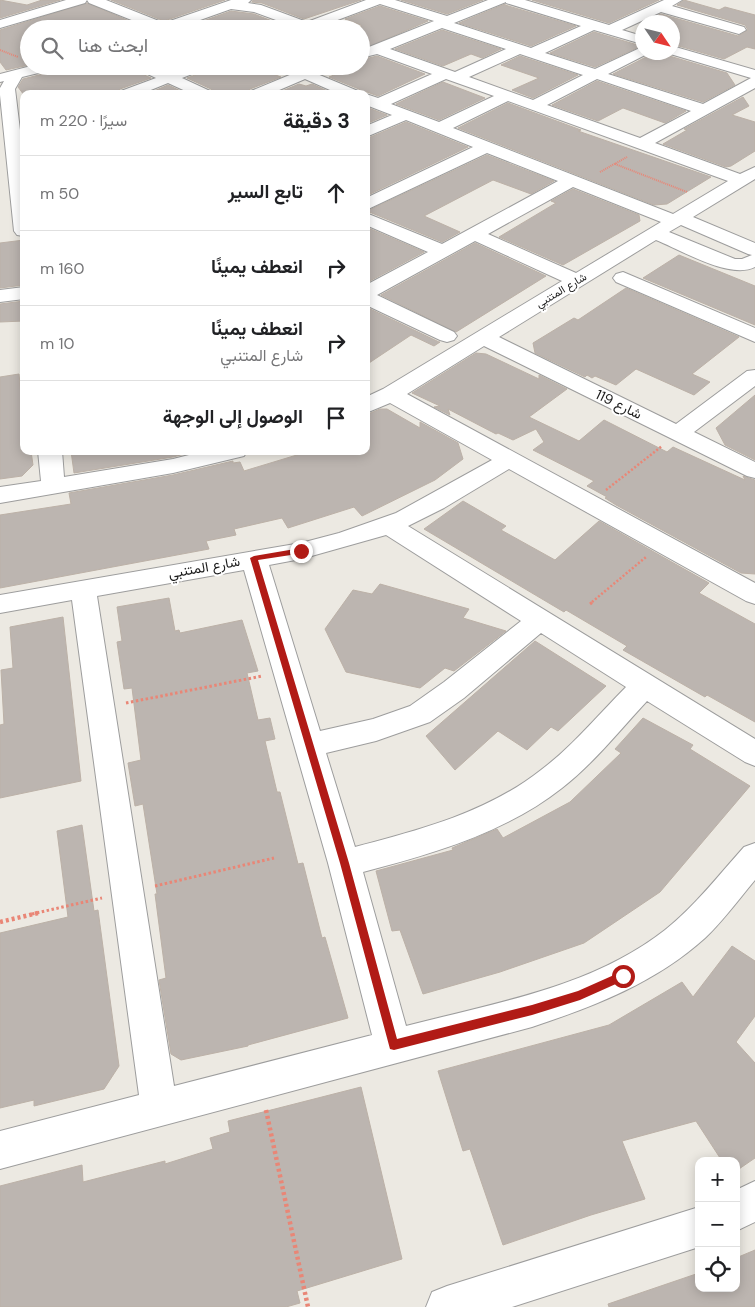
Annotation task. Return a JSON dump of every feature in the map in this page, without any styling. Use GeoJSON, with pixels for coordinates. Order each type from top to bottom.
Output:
{"type":"FeatureCollection","features":[{"type":"Feature","properties":{"kind":"street"},"geometry":{"type":"LineString","coordinates":[[0,24],[80,0]]}},
{"type":"Feature","properties":{"kind":"street"},"geometry":{"type":"LineString","coordinates":[[94,0],[143,20]]}},
{"type":"Feature","properties":{"kind":"street"},"geometry":{"type":"LineString","coordinates":[[328,20],[379,0],[525,51],[704,110]]}},
{"type":"Feature","properties":{"kind":"street"},"geometry":{"type":"LineString","coordinates":[[370,50],[500,0]]}},
{"type":"Feature","properties":{"kind":"street"},"geometry":{"type":"LineString","coordinates":[[516,1],[635,38]]}},
{"type":"Feature","properties":{"kind":"street"},"geometry":{"type":"LineString","coordinates":[[186,20],[229,5],[250,3],[289,20]]}},
{"type":"Feature","properties":{"kind":"street"},"geometry":{"type":"LineString","coordinates":[[610,30],[662,3],[746,28]]}},
{"type":"Feature","properties":{"kind":"street"},"geometry":{"type":"LineString","coordinates":[[372,101],[525,51],[594,25]]}},
{"type":"Feature","properties":{"kind":"street"},"geometry":{"type":"LineString","coordinates":[[722,38],[746,28]]}},
{"type":"Feature","properties":{"kind":"street"},"geometry":{"type":"LineString","coordinates":[[689,55],[706,46]]}},
{"type":"Feature","properties":{"kind":"street"},"geometry":{"type":"LineString","coordinates":[[370,50],[452,75],[645,145],[748,176]]}},
{"type":"Feature","properties":{"kind":"street"},"geometry":{"type":"LineString","coordinates":[[680,52],[755,75]]}},
{"type":"Feature","properties":{"kind":"street"},"geometry":{"type":"LineString","coordinates":[[534,105],[635,55]]}},
{"type":"Feature","properties":{"kind":"street"},"geometry":{"type":"LineString","coordinates":[[20,161],[18,131],[6,82],[25,75]]}},
{"type":"Feature","properties":{"kind":"street"},"geometry":{"type":"LineString","coordinates":[[162,75],[196,90]]}},
{"type":"Feature","properties":{"kind":"street"},"geometry":{"type":"LineString","coordinates":[[137,90],[177,75]]}},
{"type":"Feature","properties":{"kind":"street"},"geometry":{"type":"LineString","coordinates":[[267,90],[307,75],[343,90]]}},
{"type":"Feature","properties":{"kind":"street"},"geometry":{"type":"LineString","coordinates":[[645,145],[755,82]]}},
{"type":"Feature","properties":{"kind":"street"},"geometry":{"type":"LineString","coordinates":[[439,128],[509,95]]}},
{"type":"Feature","properties":{"kind":"street"},"geometry":{"type":"LineString","coordinates":[[372,101],[486,147],[755,250]]}},
{"type":"Feature","properties":{"kind":"street"},"geometry":{"type":"LineString","coordinates":[[370,130],[405,115]]}},
{"type":"Feature","properties":{"kind":"street"},"geometry":{"type":"LineString","coordinates":[[370,203],[486,147]]}},
{"type":"Feature","properties":{"kind":"street","name":"شارع المتنبي"},"geometry":{"type":"LineString","coordinates":[[370,404],[391,394],[484,338],[748,176]]}},
{"type":"Feature","properties":{"kind":"street"},"geometry":{"type":"LineString","coordinates":[[370,291],[474,234],[576,182]]}},
{"type":"Feature","properties":{"kind":"street"},"geometry":{"type":"LineString","coordinates":[[18,231],[20,194]]}},
{"type":"Feature","properties":{"kind":"street"},"geometry":{"type":"LineString","coordinates":[[370,220],[442,251]]}},
{"type":"Feature","properties":{"kind":"street"},"geometry":{"type":"LineString","coordinates":[[655,233],[732,265],[746,265],[755,260]]}},
{"type":"Feature","properties":{"kind":"street"},"geometry":{"type":"LineString","coordinates":[[474,234],[576,281]]}},
{"type":"Feature","properties":{"kind":"street"},"geometry":{"type":"LineString","coordinates":[[622,278],[755,336]]}},
{"type":"Feature","properties":{"kind":"street"},"geometry":{"type":"LineString","coordinates":[[0,296],[20,294]]}},
{"type":"Feature","properties":{"kind":"street"},"geometry":{"type":"LineString","coordinates":[[370,295],[447,336]]}},
{"type":"Feature","properties":{"kind":"street","name":"شارع 119"},"geometry":{"type":"LineString","coordinates":[[484,338],[755,471]]}},
{"type":"Feature","properties":{"kind":"street"},"geometry":{"type":"LineString","coordinates":[[678,433],[755,376]]}},
{"type":"Feature","properties":{"kind":"street"},"geometry":{"type":"LineString","coordinates":[[391,394],[755,595]]}},
{"type":"Feature","properties":{"kind":"street"},"geometry":{"type":"LineString","coordinates":[[50,455],[53,487]]}},
{"type":"Feature","properties":{"kind":"street"},"geometry":{"type":"LineString","coordinates":[[0,496],[53,487],[205,455]]}},
{"type":"Feature","properties":{"kind":"street","name":"شارع المتنبي"},"geometry":{"type":"LineString","coordinates":[[0,604],[328,544],[388,525],[416,512],[510,460]]}},
{"type":"Feature","properties":{"kind":"street"},"geometry":{"type":"LineString","coordinates":[[388,525],[755,754]]}},
{"type":"Feature","properties":{"kind":"street"},"geometry":{"type":"LineString","coordinates":[[254,558],[344,863],[394,1045]]}},
{"type":"Feature","properties":{"kind":"street"},"geometry":{"type":"LineString","coordinates":[[82,589],[159,1108]]}},
{"type":"Feature","properties":{"kind":"street"},"geometry":{"type":"LineString","coordinates":[[309,746],[376,730],[420,714],[454,690],[540,620]]}},
{"type":"Feature","properties":{"kind":"street"},"geometry":{"type":"LineString","coordinates":[[344,863],[401,849],[452,832],[488,818],[522,800],[552,779],[577,756],[644,685]]}},
{"type":"Feature","properties":{"kind":"street"},"geometry":{"type":"LineString","coordinates":[[0,1150],[580,996],[623,976],[662,952],[695,925],[755,856]]}},
{"type":"Feature","properties":{"kind":"street"},"geometry":{"type":"LineString","coordinates":[[740,1209],[755,1201]]}},
{"type":"Feature","properties":{"kind":"street"},"geometry":{"type":"LineString","coordinates":[[447,1307],[695,1228]]}},
{"type":"Feature","properties":{"kind":"path"},"geometry":{"type":"LineString","coordinates":[[576,182],[615,164],[645,145]]}},
{"type":"Feature","properties":{"kind":"path"},"geometry":{"type":"LineString","coordinates":[[615,164],[709,200]]}},
{"type":"Feature","properties":{"kind":"path"},"geometry":{"type":"LineString","coordinates":[[589,503],[678,433]]}},
{"type":"Feature","properties":{"kind":"path"},"geometry":{"type":"LineString","coordinates":[[590,604],[662,544]]}},
{"type":"Feature","properties":{"kind":"path"},"geometry":{"type":"LineString","coordinates":[[100,708],[287,670]]}},
{"type":"Feature","properties":{"kind":"path"},"geometry":{"type":"LineString","coordinates":[[260,1081],[308,1307]]}},
{"type":"Feature","properties":{"kind":"building"},"geometry":{"type":"Polygon","coordinates":[[[0,0],[27,5],[42,0],[60,0],[0,18],[0,0]]]}},
{"type":"Feature","properties":{"kind":"building"},"geometry":{"type":"Polygon","coordinates":[[[111,0],[225,0],[167,20],[161,20],[111,0]]]}},
{"type":"Feature","properties":{"kind":"building"},"geometry":{"type":"Polygon","coordinates":[[[253,0],[361,0],[304,19],[262,3],[252,2],[253,0]]]}},
{"type":"Feature","properties":{"kind":"building"},"geometry":{"type":"Polygon","coordinates":[[[401,0],[483,0],[447,14],[401,0]]]}},
{"type":"Feature","properties":{"kind":"building"},"geometry":{"type":"Polygon","coordinates":[[[532,0],[659,0],[609,23],[532,0]]]}},
{"type":"Feature","properties":{"kind":"building"},"geometry":{"type":"Polygon","coordinates":[[[684,0],[719,10],[725,7],[755,15],[755,49],[747,47],[724,59],[680,46],[680,19],[738,36],[748,30],[745,25],[677,5],[684,0]]]}},
{"type":"Feature","properties":{"kind":"building"},"geometry":{"type":"Polygon","coordinates":[[[87,3],[127,20],[32,20],[87,3]]]}},
{"type":"Feature","properties":{"kind":"building"},"geometry":{"type":"Polygon","coordinates":[[[505,4],[576,26],[531,46],[459,23],[505,4]]]}},
{"type":"Feature","properties":{"kind":"building"},"geometry":{"type":"Polygon","coordinates":[[[380,6],[428,21],[370,46],[370,20],[345,19],[380,6]]]}},
{"type":"Feature","properties":{"kind":"building"},"geometry":{"type":"Polygon","coordinates":[[[231,11],[254,14],[270,20],[206,20],[231,11]]]}},
{"type":"Feature","properties":{"kind":"building"},"geometry":{"type":"Polygon","coordinates":[[[20,24],[20,67],[6,70],[0,62],[0,30],[20,24]]]}},
{"type":"Feature","properties":{"kind":"building"},"geometry":{"type":"Polygon","coordinates":[[[442,30],[501,49],[482,58],[471,54],[443,66],[395,49],[442,30]]]}},
{"type":"Feature","properties":{"kind":"building"},"geometry":{"type":"Polygon","coordinates":[[[594,32],[635,44],[635,49],[595,67],[550,53],[594,32]]]}},
{"type":"Feature","properties":{"kind":"building"},"geometry":{"type":"Polygon","coordinates":[[[377,56],[425,74],[378,96],[370,93],[370,90],[360,90],[329,77],[334,75],[370,75],[370,58],[377,56]]]}},
{"type":"Feature","properties":{"kind":"building"},"geometry":{"type":"Polygon","coordinates":[[[520,56],[578,75],[533,98],[512,90],[539,78],[501,65],[520,56]]]}},
{"type":"Feature","properties":{"kind":"building"},"geometry":{"type":"Polygon","coordinates":[[[680,59],[727,73],[735,85],[703,102],[613,74],[640,60],[680,59]]]}},
{"type":"Feature","properties":{"kind":"building"},"geometry":{"type":"Polygon","coordinates":[[[39,75],[145,75],[151,78],[119,90],[20,90],[18,87],[23,79],[39,75]]]}},
{"type":"Feature","properties":{"kind":"building"},"geometry":{"type":"Polygon","coordinates":[[[195,75],[276,75],[281,77],[249,90],[212,90],[187,78],[195,75]]]}},
{"type":"Feature","properties":{"kind":"building"},"geometry":{"type":"Polygon","coordinates":[[[597,81],[686,111],[665,123],[623,108],[598,121],[552,105],[597,81]]]}},
{"type":"Feature","properties":{"kind":"building"},"geometry":{"type":"Polygon","coordinates":[[[443,82],[485,98],[439,120],[396,104],[443,82]]]}},
{"type":"Feature","properties":{"kind":"building"},"geometry":{"type":"Polygon","coordinates":[[[299,84],[306,86],[312,84],[325,90],[285,90],[299,84]]]}},
{"type":"Feature","properties":{"kind":"building"},"geometry":{"type":"Polygon","coordinates":[[[168,85],[179,90],[156,90],[168,85]]]}},
{"type":"Feature","properties":{"kind":"building"},"geometry":{"type":"Polygon","coordinates":[[[743,97],[749,106],[732,115],[755,122],[755,151],[731,166],[726,167],[663,144],[687,130],[684,129],[743,97]]]}},
{"type":"Feature","properties":{"kind":"building"},"geometry":{"type":"Polygon","coordinates":[[[508,103],[581,130],[578,131],[711,177],[667,204],[654,205],[458,128],[508,103]]]}},
{"type":"Feature","properties":{"kind":"building"},"geometry":{"type":"Polygon","coordinates":[[[370,109],[387,115],[370,122],[370,109]]]}},
{"type":"Feature","properties":{"kind":"building"},"geometry":{"type":"Polygon","coordinates":[[[406,122],[468,147],[370,194],[370,137],[406,122]]]}},
{"type":"Feature","properties":{"kind":"building"},"geometry":{"type":"Polygon","coordinates":[[[487,155],[554,181],[531,194],[493,180],[424,216],[460,232],[442,242],[370,212],[370,210],[487,155]]]}},
{"type":"Feature","properties":{"kind":"building"},"geometry":{"type":"Polygon","coordinates":[[[573,189],[639,215],[640,221],[563,265],[499,237],[556,203],[551,201],[573,189]]]}},
{"type":"Feature","properties":{"kind":"building"},"geometry":{"type":"Polygon","coordinates":[[[370,229],[424,252],[370,281],[370,229]]]}},
{"type":"Feature","properties":{"kind":"building"},"geometry":{"type":"Polygon","coordinates":[[[20,240],[20,286],[0,288],[0,243],[20,240]]]}},
{"type":"Feature","properties":{"kind":"building"},"geometry":{"type":"Polygon","coordinates":[[[475,243],[546,276],[456,332],[381,295],[475,243]]]}},
{"type":"Feature","properties":{"kind":"building"},"geometry":{"type":"Polygon","coordinates":[[[679,255],[755,286],[755,325],[643,278],[679,255]]]}},
{"type":"Feature","properties":{"kind":"building"},"geometry":{"type":"Polygon","coordinates":[[[626,288],[739,337],[692,374],[710,382],[694,395],[636,369],[616,385],[595,376],[592,378],[587,375],[585,377],[535,353],[533,343],[574,318],[578,320],[626,288]]]}},
{"type":"Feature","properties":{"kind":"building"},"geometry":{"type":"Polygon","coordinates":[[[20,302],[20,321],[0,322],[0,304],[20,302]]]}},
{"type":"Feature","properties":{"kind":"building"},"geometry":{"type":"Polygon","coordinates":[[[370,309],[440,342],[434,346],[411,335],[370,362],[370,309]]]}},
{"type":"Feature","properties":{"kind":"building"},"geometry":{"type":"Polygon","coordinates":[[[476,353],[486,354],[539,379],[539,375],[567,389],[529,417],[579,441],[604,420],[667,452],[673,447],[745,480],[743,476],[755,480],[755,574],[741,573],[605,498],[607,497],[587,486],[594,481],[533,450],[544,442],[536,429],[513,440],[498,433],[496,434],[448,409],[450,415],[434,407],[440,406],[412,393],[476,353]]]}},
{"type":"Feature","properties":{"kind":"building"},"geometry":{"type":"Polygon","coordinates":[[[19,374],[20,455],[32,455],[33,465],[22,476],[0,479],[0,377],[19,374]]]}},
{"type":"Feature","properties":{"kind":"building"},"geometry":{"type":"Polygon","coordinates":[[[755,395],[755,460],[725,445],[716,428],[755,395]]]}},
{"type":"Feature","properties":{"kind":"building"},"geometry":{"type":"Polygon","coordinates":[[[380,409],[387,409],[420,428],[420,422],[458,443],[463,459],[435,480],[362,516],[354,507],[288,528],[282,518],[234,529],[236,535],[206,541],[209,549],[0,588],[0,515],[71,504],[69,493],[173,475],[233,461],[233,463],[240,462],[244,471],[297,455],[370,455],[370,413],[380,409]]]}},
{"type":"Feature","properties":{"kind":"building"},"geometry":{"type":"Polygon","coordinates":[[[72,455],[181,455],[173,457],[74,473],[72,455]]]}},
{"type":"Feature","properties":{"kind":"building"},"geometry":{"type":"Polygon","coordinates":[[[463,501],[506,526],[501,530],[555,560],[599,521],[709,583],[699,593],[755,624],[755,722],[707,695],[705,697],[623,650],[627,646],[566,610],[564,612],[424,529],[463,501]]]}},
{"type":"Feature","properties":{"kind":"building"},"geometry":{"type":"Polygon","coordinates":[[[380,584],[469,609],[463,618],[506,631],[454,671],[445,668],[420,688],[346,672],[325,629],[353,590],[372,594],[380,584]]]}},
{"type":"Feature","properties":{"kind":"building"},"geometry":{"type":"Polygon","coordinates":[[[169,598],[175,631],[179,630],[180,633],[242,620],[258,671],[247,673],[258,720],[270,718],[275,739],[265,741],[277,792],[280,792],[298,864],[303,863],[322,938],[325,937],[348,1018],[248,1046],[181,1060],[171,1054],[159,980],[166,978],[155,894],[157,894],[143,804],[135,806],[128,763],[141,760],[132,688],[124,689],[117,642],[122,641],[117,607],[169,598]]]}},
{"type":"Feature","properties":{"kind":"building"},"geometry":{"type":"Polygon","coordinates":[[[63,617],[81,781],[0,798],[0,725],[4,724],[1,670],[13,668],[10,627],[63,617]]]}},
{"type":"Feature","properties":{"kind":"building"},"geometry":{"type":"Polygon","coordinates":[[[535,641],[606,686],[558,731],[551,727],[527,750],[498,731],[455,770],[426,736],[535,641]]]}},
{"type":"Feature","properties":{"kind":"building"},"geometry":{"type":"Polygon","coordinates":[[[643,718],[693,745],[690,749],[750,786],[660,892],[584,943],[500,972],[423,994],[400,930],[392,931],[376,871],[453,850],[452,848],[497,829],[503,838],[570,802],[621,753],[615,749],[643,718]]]}},
{"type":"Feature","properties":{"kind":"building"},"geometry":{"type":"Polygon","coordinates":[[[82,825],[94,911],[98,910],[119,1066],[104,1089],[34,1106],[34,1100],[0,1108],[0,933],[68,917],[57,831],[82,825]]]}},
{"type":"Feature","properties":{"kind":"building"},"geometry":{"type":"Polygon","coordinates":[[[732,946],[755,961],[755,1016],[736,1042],[755,1063],[755,1158],[740,1168],[740,1157],[719,1157],[696,1121],[622,1141],[645,1199],[503,1245],[470,1149],[463,1151],[438,1071],[609,1025],[682,982],[693,997],[732,946]]]}},
{"type":"Feature","properties":{"kind":"building"},"geometry":{"type":"Polygon","coordinates":[[[361,1087],[402,1259],[297,1291],[300,1303],[286,1307],[0,1307],[0,1186],[82,1165],[83,1182],[165,1161],[165,1164],[213,1149],[210,1138],[230,1132],[228,1121],[361,1087]]]}},
{"type":"Feature","properties":{"kind":"building"},"geometry":{"type":"Polygon","coordinates":[[[755,1250],[755,1307],[609,1307],[608,1304],[695,1274],[695,1292],[740,1292],[740,1256],[755,1250]]]}},
{"type":"Feature","properties":{"kind":"route"},"geometry":{"type":"LineString","coordinates":[[301,551],[254,558],[344,863],[394,1045],[580,996],[623,976]]}}]}
